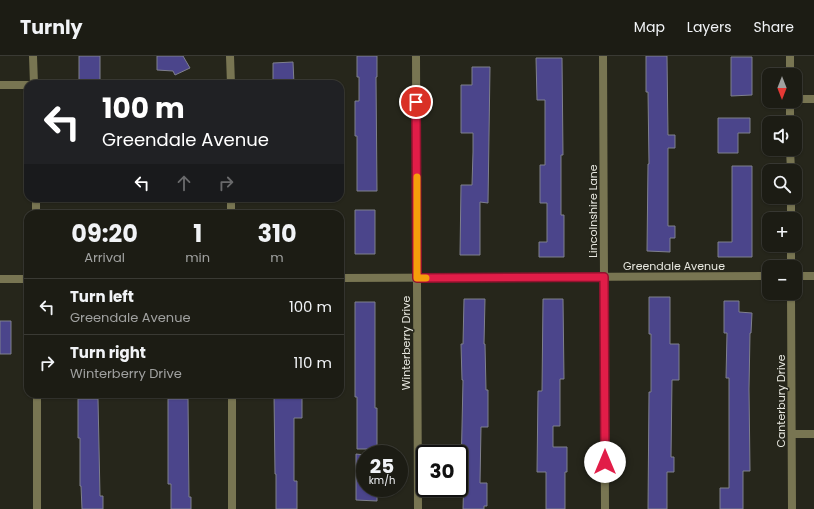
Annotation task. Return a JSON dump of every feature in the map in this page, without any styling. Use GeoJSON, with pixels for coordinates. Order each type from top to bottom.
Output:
{"type":"FeatureCollection","features":[{"type":"Feature","properties":{"kind":"street"},"geometry":{"type":"LineString","coordinates":[[33,56],[34,80]]}},
{"type":"Feature","properties":{"kind":"street"},"geometry":{"type":"LineString","coordinates":[[230,56],[231,80]]}},
{"type":"Feature","properties":{"kind":"street","name":"Winterberry Drive"},"geometry":{"type":"LineString","coordinates":[[416,56],[418,509]]}},
{"type":"Feature","properties":{"kind":"street","name":"Lincolnshire Lane"},"geometry":{"type":"LineString","coordinates":[[603,56],[605,509]]}},
{"type":"Feature","properties":{"kind":"street"},"geometry":{"type":"LineString","coordinates":[[790,56],[790,68]]}},
{"type":"Feature","properties":{"kind":"street"},"geometry":{"type":"LineString","coordinates":[[0,86],[24,85]]}},
{"type":"Feature","properties":{"kind":"street"},"geometry":{"type":"LineString","coordinates":[[802,99],[814,99]]}},
{"type":"Feature","properties":{"kind":"street","name":"Greendale Avenue"},"geometry":{"type":"LineString","coordinates":[[344,278],[762,276]]}},
{"type":"Feature","properties":{"kind":"street"},"geometry":{"type":"LineString","coordinates":[[802,276],[814,276]]}},
{"type":"Feature","properties":{"kind":"street"},"geometry":{"type":"LineString","coordinates":[[0,279],[24,279]]}},
{"type":"Feature","properties":{"kind":"street","name":"Canterbury Drive"},"geometry":{"type":"LineString","coordinates":[[791,300],[792,509]]}},
{"type":"Feature","properties":{"kind":"street"},"geometry":{"type":"LineString","coordinates":[[37,398],[37,509]]}},
{"type":"Feature","properties":{"kind":"street"},"geometry":{"type":"LineString","coordinates":[[232,398],[232,509]]}},
{"type":"Feature","properties":{"kind":"street"},"geometry":{"type":"LineString","coordinates":[[792,434],[814,434]]}},
{"type":"Feature","properties":{"kind":"building"},"geometry":{"type":"Polygon","coordinates":[[[79,56],[100,56],[100,80],[79,80],[79,56]]]}},
{"type":"Feature","properties":{"kind":"building"},"geometry":{"type":"Polygon","coordinates":[[[157,56],[183,56],[190,68],[175,75],[173,71],[157,70],[157,56]]]}},
{"type":"Feature","properties":{"kind":"building"},"geometry":{"type":"Polygon","coordinates":[[[357,56],[377,56],[377,191],[357,191],[357,136],[355,136],[355,101],[359,101],[359,77],[357,77],[357,56]]]}},
{"type":"Feature","properties":{"kind":"building"},"geometry":{"type":"Polygon","coordinates":[[[646,56],[667,56],[668,135],[675,135],[675,148],[668,148],[668,226],[675,226],[675,238],[670,238],[670,252],[647,251],[649,164],[646,56]]]}},
{"type":"Feature","properties":{"kind":"building"},"geometry":{"type":"Polygon","coordinates":[[[731,57],[752,57],[752,95],[731,96],[731,57]]]}},
{"type":"Feature","properties":{"kind":"building"},"geometry":{"type":"Polygon","coordinates":[[[536,58],[562,58],[563,155],[561,155],[561,215],[564,215],[564,257],[539,257],[539,242],[547,242],[547,203],[540,203],[540,165],[545,165],[545,100],[537,100],[536,58]]]}},
{"type":"Feature","properties":{"kind":"building"},"geometry":{"type":"Polygon","coordinates":[[[293,62],[294,80],[273,80],[273,63],[293,62]]]}},
{"type":"Feature","properties":{"kind":"building"},"geometry":{"type":"Polygon","coordinates":[[[472,67],[490,67],[488,203],[480,202],[480,255],[460,255],[461,185],[472,185],[473,152],[473,133],[461,133],[461,85],[472,85],[472,67]]]}},
{"type":"Feature","properties":{"kind":"building"},"geometry":{"type":"Polygon","coordinates":[[[718,118],[750,118],[750,133],[738,133],[738,153],[718,153],[718,118]]]}},
{"type":"Feature","properties":{"kind":"building"},"geometry":{"type":"Polygon","coordinates":[[[732,166],[752,166],[752,257],[718,257],[718,242],[732,242],[732,166]]]}},
{"type":"Feature","properties":{"kind":"building"},"geometry":{"type":"Polygon","coordinates":[[[355,210],[375,210],[375,254],[355,254],[355,210]]]}},
{"type":"Feature","properties":{"kind":"building"},"geometry":{"type":"Polygon","coordinates":[[[649,297],[670,297],[670,344],[679,344],[679,380],[672,380],[671,457],[674,457],[674,472],[667,472],[667,509],[648,509],[649,392],[651,392],[651,334],[649,334],[649,297]]]}},
{"type":"Feature","properties":{"kind":"building"},"geometry":{"type":"Polygon","coordinates":[[[464,299],[485,299],[484,344],[486,390],[488,390],[488,427],[481,427],[480,483],[487,483],[487,506],[484,506],[484,509],[463,509],[463,497],[468,497],[468,445],[462,445],[463,380],[461,344],[463,344],[464,299]]]}},
{"type":"Feature","properties":{"kind":"building"},"geometry":{"type":"Polygon","coordinates":[[[543,299],[563,299],[564,379],[560,379],[560,426],[553,426],[553,447],[567,447],[565,509],[546,509],[546,472],[537,472],[538,391],[542,391],[543,299]]]}},
{"type":"Feature","properties":{"kind":"building"},"geometry":{"type":"Polygon","coordinates":[[[724,301],[739,301],[739,312],[752,313],[750,333],[749,389],[750,471],[743,471],[743,509],[720,509],[720,488],[729,488],[729,378],[726,378],[727,333],[724,333],[724,301]]]}},
{"type":"Feature","properties":{"kind":"building"},"geometry":{"type":"Polygon","coordinates":[[[355,302],[375,302],[375,408],[377,408],[377,445],[357,445],[357,397],[355,397],[355,302]]]}},
{"type":"Feature","properties":{"kind":"building"},"geometry":{"type":"Polygon","coordinates":[[[0,321],[11,321],[11,354],[0,354],[0,321]]]}},
{"type":"Feature","properties":{"kind":"building"},"geometry":{"type":"Polygon","coordinates":[[[274,398],[302,398],[302,418],[294,418],[294,481],[297,481],[297,509],[276,509],[274,398]]]}},
{"type":"Feature","properties":{"kind":"building"},"geometry":{"type":"Polygon","coordinates":[[[78,399],[98,399],[100,496],[103,496],[103,509],[82,509],[80,486],[80,438],[78,438],[78,399]]]}},
{"type":"Feature","properties":{"kind":"building"},"geometry":{"type":"Polygon","coordinates":[[[168,399],[188,399],[189,497],[191,497],[191,509],[171,509],[171,484],[168,484],[168,399]]]}},
{"type":"Feature","properties":{"kind":"building"},"geometry":{"type":"Polygon","coordinates":[[[356,497],[377,497],[377,501],[356,500],[356,497]]]}},
{"type":"Feature","properties":{"kind":"slow traffic"},"geometry":{"type":"LineString","coordinates":[[417,177],[417,278],[426,278]]}},
{"type":"Feature","properties":{"kind":"route"},"geometry":{"type":"LineString","coordinates":[[416,102],[417,278],[604,277],[605,462]]}}]}
